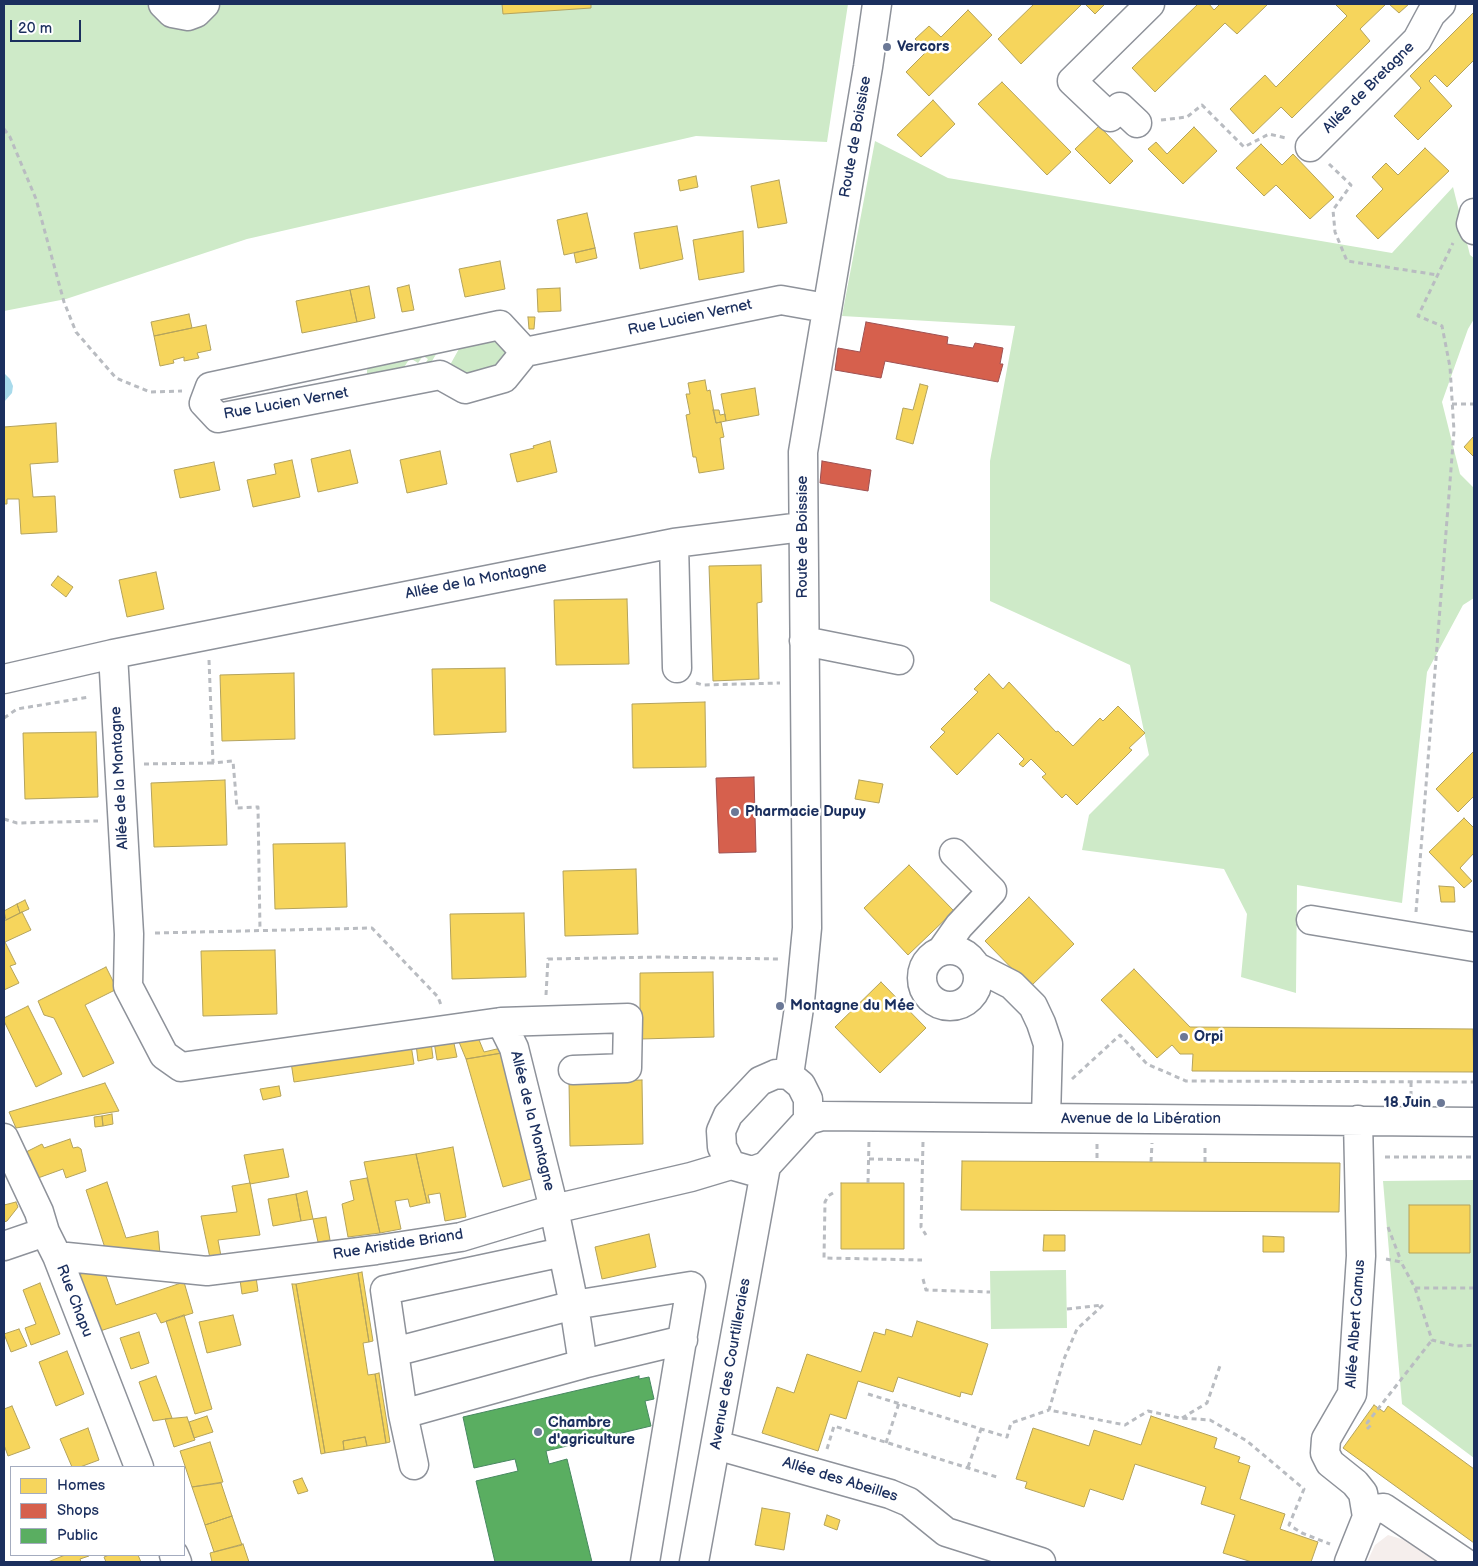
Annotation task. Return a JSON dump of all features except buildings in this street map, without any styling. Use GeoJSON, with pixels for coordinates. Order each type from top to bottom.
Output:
{"type":"FeatureCollection","features":[{"type":"Feature","properties":{"kind":"street"},"geometry":{"type":"LineString","coordinates":[[163,4],[172,13],[180,16],[196,13],[205,4]]}},
{"type":"Feature","properties":{"kind":"street","name":"Route de Boissise"},"geometry":{"type":"LineString","coordinates":[[789,1075],[805,960],[807,834],[802,527],[803,452],[877,4]]}},
{"type":"Feature","properties":{"kind":"street"},"geometry":{"type":"LineString","coordinates":[[1137,123],[1120,106],[1110,117],[1072,81],[1150,4]]}},
{"type":"Feature","properties":{"kind":"street","name":"Allée de Bretagne"},"geometry":{"type":"LineString","coordinates":[[1310,146],[1418,40],[1431,14],[1442,4]]}},
{"type":"Feature","properties":{"kind":"street","name":"Rue Lucien Vernet"},"geometry":{"type":"LineString","coordinates":[[525,352],[500,325],[210,387],[204,402],[218,418],[440,375],[465,389],[504,378],[525,352],[781,300],[826,308]]}},
{"type":"Feature","properties":{"kind":"street","name":"Allée de la Montagne"},"geometry":{"type":"LineString","coordinates":[[541,1213],[514,1048],[501,1022],[180,1067],[164,1055],[128,986],[129,934],[121,821],[113,654],[674,543],[802,527]]}},
{"type":"Feature","properties":{"kind":"street"},"geometry":{"type":"LineString","coordinates":[[674,543],[677,668]]}},
{"type":"Feature","properties":{"kind":"street"},"geometry":{"type":"LineString","coordinates":[[804,641],[899,660]]}},
{"type":"Feature","properties":{"kind":"street"},"geometry":{"type":"LineString","coordinates":[[4,679],[113,654]]}},
{"type":"Feature","properties":{"kind":"street"},"geometry":{"type":"LineString","coordinates":[[954,853],[992,891],[959,926],[942,950],[926,962],[922,971],[924,990],[937,1004],[947,1007],[957,1006],[973,994],[978,975],[975,966]]}},
{"type":"Feature","properties":{"kind":"street"},"geometry":{"type":"LineString","coordinates":[[1311,920],[1474,947]]}},
{"type":"Feature","properties":{"kind":"street"},"geometry":{"type":"LineString","coordinates":[[942,950],[952,949],[961,952],[975,966],[1012,985],[1033,1006],[1048,1044],[1046,1105]]}},
{"type":"Feature","properties":{"kind":"street"},"geometry":{"type":"LineString","coordinates":[[501,1022],[628,1018],[627,1068],[573,1070]]}},
{"type":"Feature","properties":{"kind":"street"},"geometry":{"type":"LineString","coordinates":[[776,1074],[789,1075],[801,1085],[808,1099],[808,1120],[766,1166],[752,1171],[731,1165],[722,1147],[722,1131],[728,1115],[760,1081],[776,1074]]}},
{"type":"Feature","properties":{"kind":"street","name":"Avenue de la Libération"},"geometry":{"type":"LineString","coordinates":[[808,1120],[822,1116],[1046,1105],[1358,1131],[1474,1122]]}},
{"type":"Feature","properties":{"kind":"street","name":"Allée Albert Camus"},"geometry":{"type":"LineString","coordinates":[[1358,1131],[1361,1256],[1352,1394],[1326,1439],[1325,1453],[1330,1463],[1355,1483],[1363,1493],[1365,1507]]}},
{"type":"Feature","properties":{"kind":"street","name":"Rue Chapu"},"geometry":{"type":"LineString","coordinates":[[4,1138],[39,1212],[45,1232],[57,1256],[139,1466]]}},
{"type":"Feature","properties":{"kind":"street","name":"Rue Aristide Briand"},"geometry":{"type":"LineString","coordinates":[[57,1256],[207,1271],[376,1250],[461,1237],[541,1213],[691,1177],[731,1165]]}},
{"type":"Feature","properties":{"kind":"street","name":"Avenue des Courtilleraies"},"geometry":{"type":"LineString","coordinates":[[694,1562],[766,1166]]}},
{"type":"Feature","properties":{"kind":"street"},"geometry":{"type":"LineString","coordinates":[[541,1213],[563,1252],[574,1305],[583,1364]]}},
{"type":"Feature","properties":{"kind":"street"},"geometry":{"type":"LineString","coordinates":[[536,1257],[541,1213]]}},
{"type":"Feature","properties":{"kind":"street"},"geometry":{"type":"LineString","coordinates":[[4,1246],[45,1232]]}},
{"type":"Feature","properties":{"kind":"street"},"geometry":{"type":"LineString","coordinates":[[414,1465],[403,1414],[385,1290],[563,1252]]}},
{"type":"Feature","properties":{"kind":"street"},"geometry":{"type":"LineString","coordinates":[[394,1352],[574,1305],[691,1286],[645,1562]]}},
{"type":"Feature","properties":{"kind":"street"},"geometry":{"type":"LineString","coordinates":[[403,1414],[583,1364],[683,1340]]}},
{"type":"Feature","properties":{"kind":"street","name":"Allée des Abeilles"},"geometry":{"type":"LineString","coordinates":[[716,1445],[890,1494],[909,1502],[946,1532],[1041,1562]]}},
{"type":"Feature","properties":{"kind":"street"},"geometry":{"type":"LineString","coordinates":[[1342,1554],[1362,1532],[1367,1517],[1365,1507],[1384,1508],[1464,1562]]}},
{"type":"Feature","properties":{"kind":"path"},"geometry":{"type":"LineString","coordinates":[[1137,123],[1187,117],[1202,105],[1244,148],[1269,134],[1292,139],[1310,146],[1351,185],[1333,210],[1335,232],[1347,261],[1438,275]]}},
{"type":"Feature","properties":{"kind":"path"},"geometry":{"type":"LineString","coordinates":[[4,129],[10,137],[36,199],[64,302],[76,332],[116,378],[150,392],[182,390],[207,394]]}},
{"type":"Feature","properties":{"kind":"path"},"geometry":{"type":"LineString","coordinates":[[1412,938],[1418,891],[1454,431],[1450,367],[1442,326],[1418,316],[1455,240],[1473,222]]}},
{"type":"Feature","properties":{"kind":"path"},"geometry":{"type":"LineString","coordinates":[[1452,404],[1474,404]]}},
{"type":"Feature","properties":{"kind":"path"},"geometry":{"type":"LineString","coordinates":[[208,635],[213,763]]}},
{"type":"Feature","properties":{"kind":"path"},"geometry":{"type":"LineString","coordinates":[[677,668],[683,678],[703,685],[784,683]]}},
{"type":"Feature","properties":{"kind":"path"},"geometry":{"type":"LineString","coordinates":[[4,718],[17,709],[115,692]]}},
{"type":"Feature","properties":{"kind":"path"},"geometry":{"type":"LineString","coordinates":[[119,765],[233,761],[236,808],[258,807],[260,930]]}},
{"type":"Feature","properties":{"kind":"path"},"geometry":{"type":"LineString","coordinates":[[4,819],[17,823],[121,821]]}},
{"type":"Feature","properties":{"kind":"path"},"geometry":{"type":"LineString","coordinates":[[129,934],[372,928],[438,997],[451,1029]]}},
{"type":"Feature","properties":{"kind":"path"},"geometry":{"type":"LineString","coordinates":[[545,1020],[548,959],[660,957],[805,960]]}},
{"type":"Feature","properties":{"kind":"path"},"geometry":{"type":"LineString","coordinates":[[1046,1105],[1120,1035],[1147,1064],[1186,1081],[1474,1082]]}},
{"type":"Feature","properties":{"kind":"path"},"geometry":{"type":"LineString","coordinates":[[1358,1131],[1372,1143],[1372,1157],[1474,1157]]}},
{"type":"Feature","properties":{"kind":"path"},"geometry":{"type":"LineString","coordinates":[[868,1183],[870,1135]]}},
{"type":"Feature","properties":{"kind":"path"},"geometry":{"type":"LineString","coordinates":[[869,1141],[878,1141]]}},
{"type":"Feature","properties":{"kind":"path"},"geometry":{"type":"LineString","coordinates":[[914,1141],[932,1141]]}},
{"type":"Feature","properties":{"kind":"path"},"geometry":{"type":"LineString","coordinates":[[922,1141],[922,1227],[926,1235]]}},
{"type":"Feature","properties":{"kind":"path"},"geometry":{"type":"LineString","coordinates":[[1088,1143],[1106,1143]]}},
{"type":"Feature","properties":{"kind":"path"},"geometry":{"type":"LineString","coordinates":[[1097,1143],[1098,1162]]}},
{"type":"Feature","properties":{"kind":"path"},"geometry":{"type":"LineString","coordinates":[[1151,1162],[1151,1143],[1160,1143]]}},
{"type":"Feature","properties":{"kind":"path"},"geometry":{"type":"LineString","coordinates":[[1196,1143],[1214,1143]]}},
{"type":"Feature","properties":{"kind":"path"},"geometry":{"type":"LineString","coordinates":[[1205,1143],[1205,1162]]}},
{"type":"Feature","properties":{"kind":"path"},"geometry":{"type":"LineString","coordinates":[[869,1159],[922,1160]]}},
{"type":"Feature","properties":{"kind":"path"},"geometry":{"type":"LineString","coordinates":[[833,1193],[828,1196],[825,1202],[824,1258],[922,1260]]}},
{"type":"Feature","properties":{"kind":"path"},"geometry":{"type":"LineString","coordinates":[[1361,1256],[1401,1262],[1415,1288],[1432,1340]]}},
{"type":"Feature","properties":{"kind":"path"},"geometry":{"type":"LineString","coordinates":[[922,1279],[926,1290],[990,1292]]}},
{"type":"Feature","properties":{"kind":"path"},"geometry":{"type":"LineString","coordinates":[[1415,1288],[1474,1288]]}},
{"type":"Feature","properties":{"kind":"path"},"geometry":{"type":"LineString","coordinates":[[1049,1410],[1064,1359],[1077,1329],[1103,1305],[1067,1309]]}},
{"type":"Feature","properties":{"kind":"path"},"geometry":{"type":"LineString","coordinates":[[1432,1340],[1456,1346],[1474,1345]]}},
{"type":"Feature","properties":{"kind":"path"},"geometry":{"type":"LineString","coordinates":[[1368,1429],[1371,1425],[1367,1423],[1432,1340]]}},
{"type":"Feature","properties":{"kind":"path"},"geometry":{"type":"LineString","coordinates":[[1180,1418],[1207,1403],[1221,1363]]}},
{"type":"Feature","properties":{"kind":"path"},"geometry":{"type":"LineString","coordinates":[[868,1394],[1007,1437],[1011,1423],[1049,1410],[1126,1425],[1148,1411],[1180,1418],[1210,1420],[1247,1441],[1304,1490],[1290,1525],[1342,1554]]}},
{"type":"Feature","properties":{"kind":"path"},"geometry":{"type":"LineString","coordinates":[[886,1442],[899,1403]]}},
{"type":"Feature","properties":{"kind":"path"},"geometry":{"type":"LineString","coordinates":[[834,1426],[1000,1478]]}},
{"type":"Feature","properties":{"kind":"path"},"geometry":{"type":"LineString","coordinates":[[968,1467],[980,1429]]}},
{"type":"Feature","properties":{"kind":"shaded area"},"geometry":{"type":"Polygon","coordinates":[[[1388,1535],[1408,1541],[1439,1562],[1367,1562],[1375,1545],[1388,1535]]]}},
{"type":"Feature","properties":{"kind":"green space"},"geometry":{"type":"Polygon","coordinates":[[[4,4],[848,4],[827,142],[696,136],[247,239],[66,299],[4,311],[4,4]]]}},
{"type":"Feature","properties":{"kind":"green space"},"geometry":{"type":"Polygon","coordinates":[[[875,141],[948,178],[1392,253],[1453,187],[1470,255],[1474,258],[1474,319],[1468,329],[1442,402],[1460,474],[1474,488],[1474,598],[1463,605],[1427,672],[1402,903],[1297,885],[1296,993],[1241,977],[1247,914],[1224,869],[1082,850],[1089,815],[1149,755],[1130,665],[990,601],[990,461],[1015,326],[842,316],[875,141]]]}},
{"type":"Feature","properties":{"kind":"green space"},"geometry":{"type":"Polygon","coordinates":[[[494,342],[502,345],[508,354],[504,366],[473,379],[420,372],[428,359],[423,356],[418,363],[410,358],[399,375],[367,376],[367,370],[371,364],[438,351],[432,361],[439,366],[442,360],[450,365],[460,347],[494,342]]]}},
{"type":"Feature","properties":{"kind":"green space"},"geometry":{"type":"Polygon","coordinates":[[[1474,1180],[1474,1458],[1402,1404],[1383,1181],[1474,1180]]]}},
{"type":"Feature","properties":{"kind":"green space"},"geometry":{"type":"Polygon","coordinates":[[[1066,1270],[1067,1328],[991,1329],[990,1271],[1066,1270]]]}},
{"type":"Feature","properties":{"kind":"water"},"geometry":{"type":"Polygon","coordinates":[[[4,373],[10,379],[13,386],[12,393],[4,402],[4,373]]]}},
{"type":"Feature","properties":{"kind":"place","name":"Vercors"},"geometry":{"type":"Point","coordinates":[887,47]}},
{"type":"Feature","properties":{"kind":"place","name":"Pharmacie Dupuy"},"geometry":{"type":"Point","coordinates":[735,812]}},
{"type":"Feature","properties":{"kind":"place","name":"Montagne du Mée"},"geometry":{"type":"Point","coordinates":[780,1006]}},
{"type":"Feature","properties":{"kind":"place","name":"Orpi"},"geometry":{"type":"Point","coordinates":[1184,1037]}},
{"type":"Feature","properties":{"kind":"place","name":"18 Juin"},"geometry":{"type":"Point","coordinates":[1441,1103]}},
{"type":"Feature","properties":{"kind":"place","name":"Chambre d'agriculture"},"geometry":{"type":"Point","coordinates":[538,1432]}}]}
